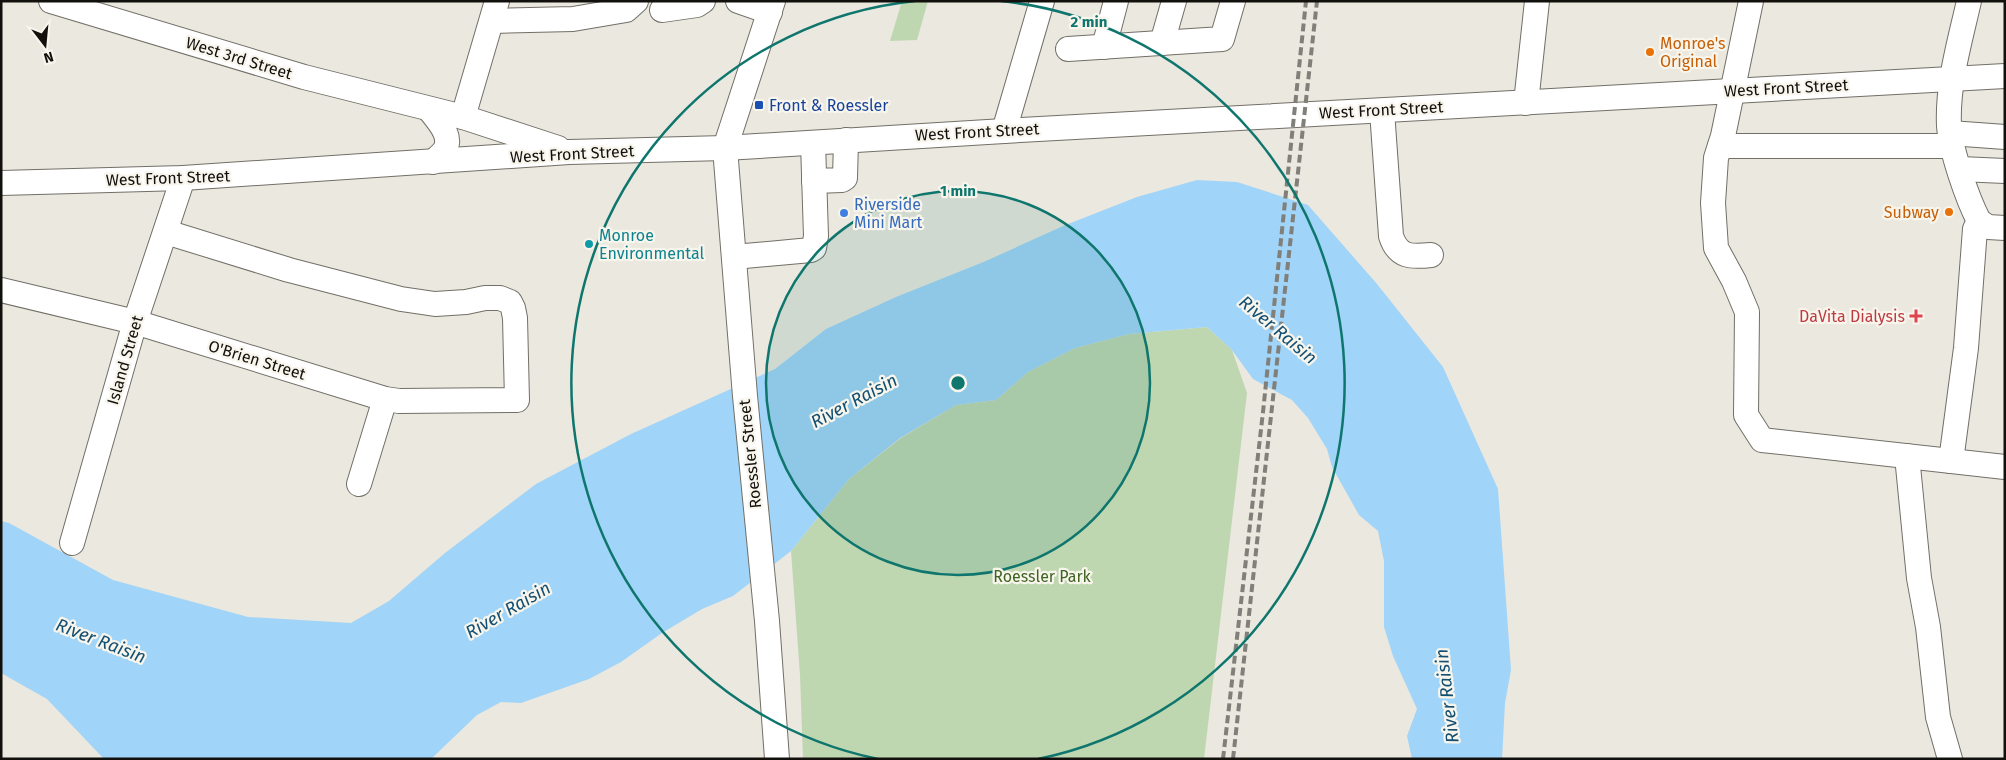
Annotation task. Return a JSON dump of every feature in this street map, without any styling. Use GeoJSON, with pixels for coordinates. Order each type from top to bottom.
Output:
{"type":"FeatureCollection","features":[{"type":"Feature","properties":{"kind":"street","name":"West 3rd Street"},"geometry":{"type":"LineString","coordinates":[[51,1],[304,77],[463,116],[569,152]]}},
{"type":"Feature","properties":{"kind":"street"},"geometry":{"type":"LineString","coordinates":[[463,116],[495,11],[573,19],[626,10],[636,1]]}},
{"type":"Feature","properties":{"kind":"street"},"geometry":{"type":"LineString","coordinates":[[662,10],[697,4],[703,1]]}},
{"type":"Feature","properties":{"kind":"street"},"geometry":{"type":"LineString","coordinates":[[725,148],[772,7],[738,1]]}},
{"type":"Feature","properties":{"kind":"street"},"geometry":{"type":"LineString","coordinates":[[1004,131],[1042,1]]}},
{"type":"Feature","properties":{"kind":"street"},"geometry":{"type":"LineString","coordinates":[[1104,47],[1116,1]]}},
{"type":"Feature","properties":{"kind":"street"},"geometry":{"type":"LineString","coordinates":[[1162,43],[1174,1]]}},
{"type":"Feature","properties":{"kind":"street"},"geometry":{"type":"LineString","coordinates":[[1068,49],[1222,39],[1233,1]]}},
{"type":"Feature","properties":{"kind":"street"},"geometry":{"type":"LineString","coordinates":[[1526,103],[1537,1]]}},
{"type":"Feature","properties":{"kind":"street"},"geometry":{"type":"LineString","coordinates":[[1751,1],[1716,158],[1713,203],[1716,248],[1734,280],[1747,312],[1746,415],[1762,440],[2005,467]]}},
{"type":"Feature","properties":{"kind":"street"},"geometry":{"type":"LineString","coordinates":[[1969,1],[1952,79],[1951,139],[1979,221],[1988,227],[2005,228]]}},
{"type":"Feature","properties":{"kind":"street","name":"West Front Street"},"geometry":{"type":"LineString","coordinates":[[1,183],[184,178],[569,152],[725,148],[2005,76]]}},
{"type":"Feature","properties":{"kind":"street"},"geometry":{"type":"LineString","coordinates":[[429,109],[441,125],[447,138],[445,149],[433,162]]}},
{"type":"Feature","properties":{"kind":"street"},"geometry":{"type":"LineString","coordinates":[[1382,110],[1391,236],[1394,244],[1405,254],[1415,256],[1432,255]]}},
{"type":"Feature","properties":{"kind":"street"},"geometry":{"type":"LineString","coordinates":[[1720,146],[2005,137]]}},
{"type":"Feature","properties":{"kind":"street"},"geometry":{"type":"LineString","coordinates":[[814,181],[845,178],[846,140]]}},
{"type":"Feature","properties":{"kind":"street"},"geometry":{"type":"LineString","coordinates":[[734,258],[811,250],[814,248],[816,236],[813,143]]}},
{"type":"Feature","properties":{"kind":"street","name":"Roessler Street"},"geometry":{"type":"LineString","coordinates":[[725,148],[737,302],[767,621],[777,759]]}},
{"type":"Feature","properties":{"kind":"street"},"geometry":{"type":"LineString","coordinates":[[1960,169],[2005,171]]}},
{"type":"Feature","properties":{"kind":"street","name":"Island Street"},"geometry":{"type":"LineString","coordinates":[[72,544],[135,322],[184,178]]}},
{"type":"Feature","properties":{"kind":"street"},"geometry":{"type":"LineString","coordinates":[[1950,461],[1966,348],[1975,229],[1979,221]]}},
{"type":"Feature","properties":{"kind":"street","name":"O'Brien Street"},"geometry":{"type":"LineString","coordinates":[[1,290],[135,322],[399,402],[517,400],[515,318],[510,302],[500,298],[436,304],[401,300],[289,270],[166,232]]}},
{"type":"Feature","properties":{"kind":"street"},"geometry":{"type":"LineString","coordinates":[[359,484],[385,399]]}},
{"type":"Feature","properties":{"kind":"street"},"geometry":{"type":"LineString","coordinates":[[1907,456],[1919,578],[1928,627],[1938,718],[1950,759]]}},
{"type":"Feature","properties":{"kind":"green space"},"geometry":{"type":"Polygon","coordinates":[[[902,1],[928,1],[917,40],[890,41],[902,1]]]}},
{"type":"Feature","properties":{"kind":"green space","name":"Roessler Park"},"geometry":{"type":"Polygon","coordinates":[[[1207,327],[1232,350],[1247,393],[1204,759],[803,759],[800,675],[791,551],[849,479],[901,438],[956,405],[996,400],[1028,372],[1075,348],[1129,334],[1207,327]]]}},
{"type":"Feature","properties":{"kind":"water","name":"River Raisin"},"geometry":{"type":"Polygon","coordinates":[[[1197,180],[1237,182],[1308,205],[1377,284],[1443,367],[1498,489],[1511,670],[1505,703],[1502,759],[1412,759],[1407,736],[1417,709],[1393,656],[1384,627],[1384,561],[1378,531],[1359,515],[1332,467],[1327,449],[1308,418],[1292,400],[1253,379],[1232,350],[1207,327],[1129,334],[1075,348],[1028,372],[996,400],[956,405],[900,438],[849,479],[791,551],[733,596],[702,609],[662,633],[621,662],[589,679],[521,703],[501,702],[477,715],[431,759],[104,759],[47,699],[1,673],[1,521],[9,523],[113,580],[248,617],[351,623],[389,601],[445,553],[536,484],[631,434],[775,369],[826,329],[1063,226],[1137,197],[1197,180]]]}},
{"type":"Feature","properties":{"kind":"railway"},"geometry":{"type":"LineString","coordinates":[[1223,759],[1263,412],[1306,1]]}},
{"type":"Feature","properties":{"kind":"railway"},"geometry":{"type":"LineString","coordinates":[[1233,759],[1317,1]]}},
{"type":"Feature","properties":{"kind":"place","name":"Monroe's Original"},"geometry":{"type":"Point","coordinates":[1650,52]}},
{"type":"Feature","properties":{"kind":"place","name":"Front & Roessler"},"geometry":{"type":"Point","coordinates":[759,105]}},
{"type":"Feature","properties":{"kind":"place","name":"Subway"},"geometry":{"type":"Point","coordinates":[1949,212]}},
{"type":"Feature","properties":{"kind":"place","name":"Riverside Mini Mart"},"geometry":{"type":"Point","coordinates":[844,213]}},
{"type":"Feature","properties":{"kind":"place","name":"Monroe Environmental"},"geometry":{"type":"Point","coordinates":[589,244]}},
{"type":"Feature","properties":{"kind":"place","name":"DaVita Dialysis"},"geometry":{"type":"Point","coordinates":[1916,316]}}]}
